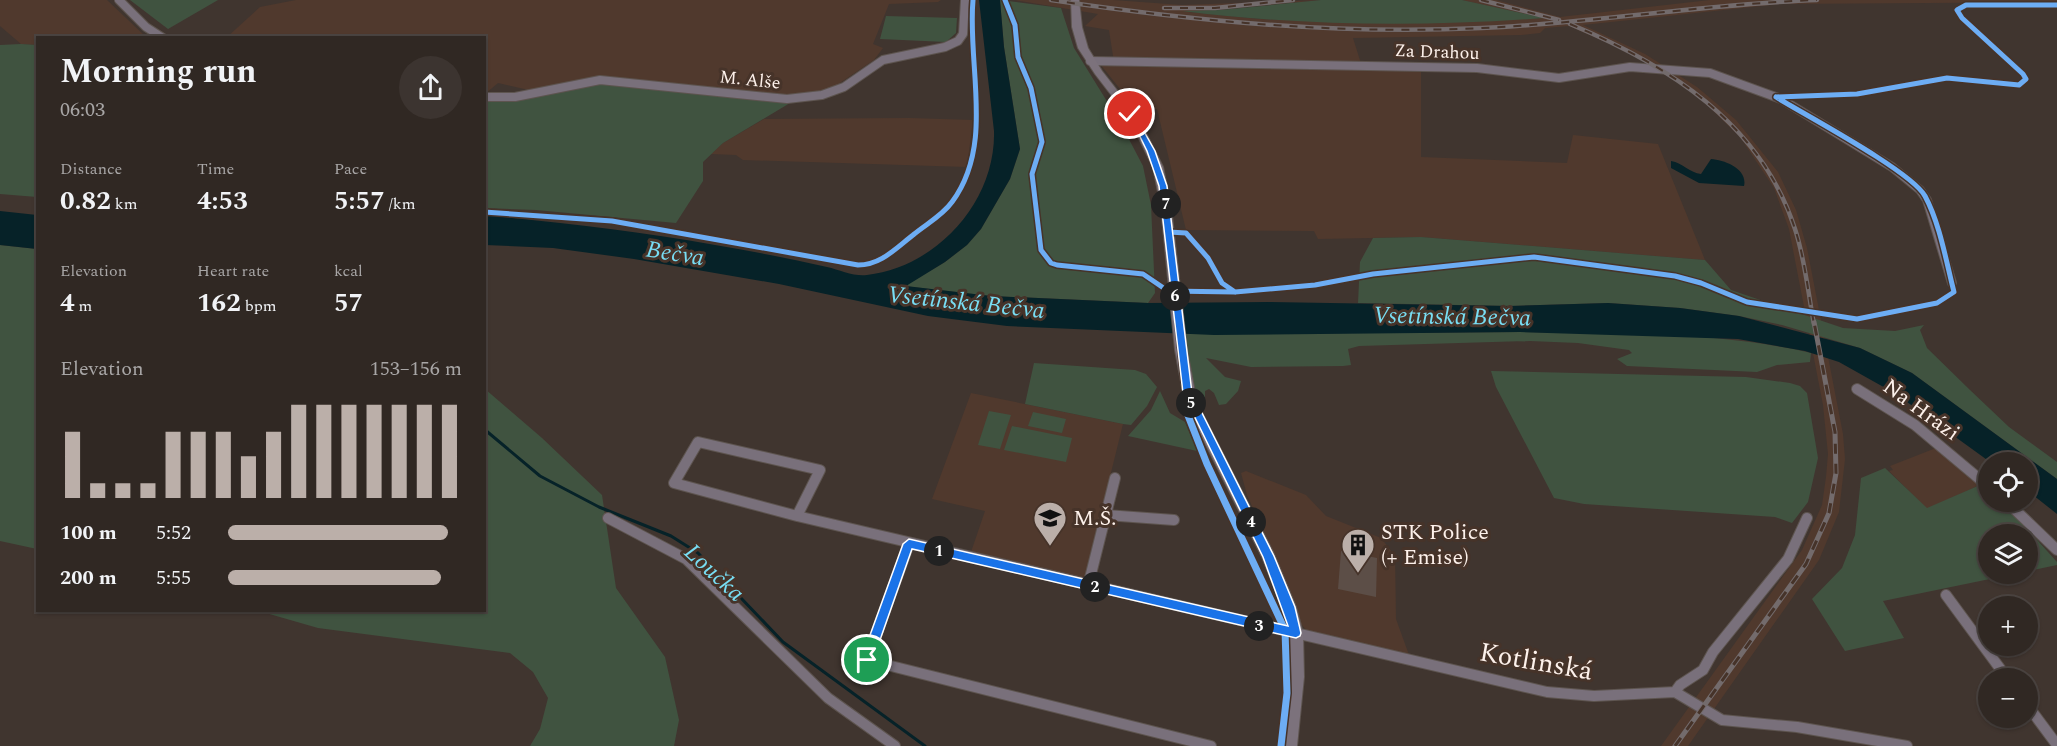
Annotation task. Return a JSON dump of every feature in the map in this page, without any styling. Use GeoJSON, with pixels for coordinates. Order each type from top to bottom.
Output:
{"type":"FeatureCollection","features":[{"type":"Feature","properties":{"kind":"main road"},"geometry":{"type":"LineString","coordinates":[[1075,0],[1081,40],[1090,61],[1133,117],[1158,167],[1166,207],[1181,350],[1191,403],[1268,556],[1289,607],[1296,633],[1297,677],[1289,746]]}},
{"type":"Feature","properties":{"kind":"street"},"geometry":{"type":"LineString","coordinates":[[119,0],[146,27],[160,36]]}},
{"type":"Feature","properties":{"kind":"street","name":"M. Alše"},"geometry":{"type":"LineString","coordinates":[[486,97],[515,97],[600,80],[787,99],[822,94],[844,87],[883,60],[945,47],[958,42],[963,34],[965,0]]}},
{"type":"Feature","properties":{"kind":"street","name":"Za Drahou"},"geometry":{"type":"LineString","coordinates":[[1090,61],[1477,68],[1559,78],[1622,68],[1663,68],[1710,73],[1776,97],[1892,167],[1920,190],[1927,200],[1935,222],[1952,283]]}},
{"type":"Feature","properties":{"kind":"street","name":"Na Hrázi"},"geometry":{"type":"LineString","coordinates":[[1857,389],[1915,425],[1978,477]]}},
{"type":"Feature","properties":{"kind":"street","name":"Kotlinská"},"geometry":{"type":"LineString","coordinates":[[797,516],[820,470],[698,442],[674,483],[797,516],[909,544],[1561,694],[1594,696],[1675,692]]}},
{"type":"Feature","properties":{"kind":"street"},"geometry":{"type":"LineString","coordinates":[[1088,586],[1115,478]]}},
{"type":"Feature","properties":{"kind":"street"},"geometry":{"type":"LineString","coordinates":[[2017,512],[2057,550]]}},
{"type":"Feature","properties":{"kind":"street"},"geometry":{"type":"LineString","coordinates":[[1106,515],[1174,520]]}},
{"type":"Feature","properties":{"kind":"street"},"geometry":{"type":"LineString","coordinates":[[1807,518],[1788,559],[1713,652],[1702,670],[1680,685],[1675,692],[1722,720],[1797,727],[1880,744],[1907,746]]}},
{"type":"Feature","properties":{"kind":"street"},"geometry":{"type":"LineString","coordinates":[[608,519],[686,559],[828,698],[895,746]]}},
{"type":"Feature","properties":{"kind":"street"},"geometry":{"type":"LineString","coordinates":[[909,544],[867,660],[1212,746]]}},
{"type":"Feature","properties":{"kind":"street"},"geometry":{"type":"LineString","coordinates":[[1946,595],[2000,668]]}},
{"type":"Feature","properties":{"kind":"street"},"geometry":{"type":"LineString","coordinates":[[2038,719],[2057,745]]}},
{"type":"Feature","properties":{"kind":"shaded area"},"geometry":{"type":"Polygon","coordinates":[[[0,0],[107,0],[145,36],[36,36],[36,45],[21,44],[0,26],[0,0]]]}},
{"type":"Feature","properties":{"kind":"shaded area"},"geometry":{"type":"Polygon","coordinates":[[[296,0],[941,0],[889,4],[873,44],[883,48],[874,60],[834,87],[810,94],[785,96],[611,77],[533,91],[498,83],[486,93],[486,36],[228,36],[260,7],[296,0]]]}},
{"type":"Feature","properties":{"kind":"shaded area"},"geometry":{"type":"Polygon","coordinates":[[[1015,0],[1113,0],[1182,5],[1321,0],[1189,12],[1260,19],[1387,23],[1542,18],[1462,0],[1496,0],[1560,17],[1710,0],[2057,0],[2057,2],[1781,4],[1583,25],[1645,54],[1697,87],[1736,120],[1778,172],[1796,210],[1807,248],[1843,434],[1845,459],[1839,512],[1819,560],[1688,746],[1661,746],[1802,550],[1822,505],[1826,477],[1828,454],[1823,405],[1789,229],[1774,188],[1740,137],[1703,101],[1660,70],[1621,49],[1569,26],[1545,28],[1540,33],[1521,35],[1353,38],[1363,70],[1421,71],[1421,157],[1567,163],[1573,135],[1658,144],[1705,260],[1421,237],[1318,239],[1314,231],[1186,230],[1157,109],[1137,110],[1100,64],[1114,62],[1109,30],[1085,26],[1098,14],[1015,0]]]}},
{"type":"Feature","properties":{"kind":"shaded area"},"geometry":{"type":"Polygon","coordinates":[[[764,119],[973,120],[967,167],[743,160],[736,155],[711,154],[723,143],[764,119]]]}},
{"type":"Feature","properties":{"kind":"shaded area"},"geometry":{"type":"Polygon","coordinates":[[[971,393],[1123,424],[1085,578],[971,552],[985,511],[932,499],[971,393]]]}},
{"type":"Feature","properties":{"kind":"shaded area"},"geometry":{"type":"Polygon","coordinates":[[[1936,448],[1978,483],[1978,486],[1927,509],[1889,471],[1893,470],[1890,466],[1936,448]]]}},
{"type":"Feature","properties":{"kind":"shaded area"},"geometry":{"type":"Polygon","coordinates":[[[1246,471],[1306,495],[1326,516],[1381,538],[1395,556],[1396,619],[1409,655],[1308,632],[1300,623],[1296,604],[1247,495],[1241,473],[1246,471]]]}},
{"type":"Feature","properties":{"kind":"green space"},"geometry":{"type":"Polygon","coordinates":[[[130,0],[218,0],[168,29],[130,0]]]}},
{"type":"Feature","properties":{"kind":"green space"},"geometry":{"type":"Polygon","coordinates":[[[1000,0],[1061,8],[1074,48],[1121,124],[1143,166],[1151,205],[1155,293],[1148,303],[991,296],[904,286],[945,262],[967,245],[981,229],[1010,179],[1020,149],[1004,47],[1000,0]]]}},
{"type":"Feature","properties":{"kind":"green space"},"geometry":{"type":"Polygon","coordinates":[[[1321,0],[1462,0],[1544,18],[1454,23],[1363,24],[1272,20],[1182,11],[1221,10],[1321,0]]]}},
{"type":"Feature","properties":{"kind":"green space"},"geometry":{"type":"Polygon","coordinates":[[[886,16],[957,18],[956,33],[946,42],[880,39],[886,16]]]}},
{"type":"Feature","properties":{"kind":"green space"},"geometry":{"type":"Polygon","coordinates":[[[0,45],[36,45],[36,197],[0,194],[0,45]]]}},
{"type":"Feature","properties":{"kind":"green space"},"geometry":{"type":"Polygon","coordinates":[[[602,84],[790,103],[723,143],[703,162],[703,181],[676,223],[536,210],[486,208],[486,101],[516,100],[602,84]]]}},
{"type":"Feature","properties":{"kind":"green space"},"geometry":{"type":"Polygon","coordinates":[[[1421,237],[1705,260],[1731,290],[1843,328],[1895,331],[1924,325],[1920,330],[1927,348],[2009,427],[2057,462],[2057,479],[2038,465],[2038,452],[2020,452],[1912,373],[1860,348],[1782,325],[1739,316],[1680,308],[1608,303],[1510,306],[1358,303],[1360,262],[1373,238],[1421,237]]]}},
{"type":"Feature","properties":{"kind":"green space"},"geometry":{"type":"Polygon","coordinates":[[[0,245],[36,249],[36,549],[0,541],[0,245]]]}},
{"type":"Feature","properties":{"kind":"green space"},"geometry":{"type":"Polygon","coordinates":[[[1520,332],[1703,337],[1811,353],[1810,362],[1777,365],[1757,372],[1627,366],[1617,359],[1632,353],[1629,350],[1578,343],[1530,341],[1359,346],[1348,349],[1351,365],[1343,366],[1251,367],[1206,358],[1225,377],[1241,381],[1238,391],[1226,404],[1219,405],[1214,393],[1209,389],[1205,391],[1205,402],[1201,406],[1198,405],[1193,392],[1185,334],[1520,332]]]}},
{"type":"Feature","properties":{"kind":"green space"},"geometry":{"type":"Polygon","coordinates":[[[1034,363],[1135,370],[1146,374],[1157,387],[1147,406],[1131,425],[1123,424],[1025,404],[1034,363]]]}},
{"type":"Feature","properties":{"kind":"green space"},"geometry":{"type":"Polygon","coordinates":[[[1491,371],[1746,377],[1800,386],[1807,393],[1818,458],[1808,502],[1792,523],[1775,517],[1584,504],[1554,498],[1496,387],[1491,371]]]}},
{"type":"Feature","properties":{"kind":"green space"},"geometry":{"type":"Polygon","coordinates":[[[486,390],[542,438],[602,495],[616,588],[665,657],[679,720],[674,746],[530,746],[540,729],[548,698],[533,672],[510,653],[318,628],[262,612],[486,612],[486,390]]]}},
{"type":"Feature","properties":{"kind":"green space"},"geometry":{"type":"Polygon","coordinates":[[[1160,391],[1170,413],[1185,422],[1197,451],[1128,436],[1151,410],[1160,391]]]}},
{"type":"Feature","properties":{"kind":"green space"},"geometry":{"type":"Polygon","coordinates":[[[989,411],[1011,415],[1000,449],[978,445],[989,411]]]}},
{"type":"Feature","properties":{"kind":"green space"},"geometry":{"type":"Polygon","coordinates":[[[1033,412],[1066,419],[1062,433],[1028,426],[1033,412]]]}},
{"type":"Feature","properties":{"kind":"green space"},"geometry":{"type":"Polygon","coordinates":[[[1012,426],[1072,438],[1066,462],[1004,450],[1012,426]]]}},
{"type":"Feature","properties":{"kind":"green space"},"geometry":{"type":"Polygon","coordinates":[[[1885,468],[1927,508],[1978,486],[1978,512],[2010,512],[2023,524],[1978,524],[1978,581],[1883,601],[1904,638],[1845,651],[1812,599],[1842,568],[1855,535],[1861,478],[1885,468]]]}},
{"type":"Feature","properties":{"kind":"green space"},"geometry":{"type":"Polygon","coordinates":[[[2038,541],[2057,562],[2057,565],[2038,569],[2038,541]]]}},
{"type":"Feature","properties":{"kind":"water"},"geometry":{"type":"Polygon","coordinates":[[[979,0],[1000,0],[1004,47],[1020,149],[1010,179],[981,229],[967,245],[945,262],[906,286],[991,296],[1148,303],[1268,302],[1510,306],[1608,303],[1680,308],[1739,316],[1860,348],[1912,373],[2020,452],[1978,453],[1896,394],[1839,362],[1805,351],[1738,339],[1520,332],[1214,335],[1007,326],[928,316],[779,284],[634,259],[553,248],[486,245],[486,215],[686,240],[771,255],[847,273],[867,275],[893,269],[917,259],[958,226],[973,205],[985,182],[992,157],[994,131],[979,0]]]}},
{"type":"Feature","properties":{"kind":"water"},"geometry":{"type":"Polygon","coordinates":[[[1711,159],[1723,161],[1739,170],[1744,186],[1699,183],[1671,168],[1671,161],[1701,174],[1711,159]]]}},
{"type":"Feature","properties":{"kind":"water"},"geometry":{"type":"Polygon","coordinates":[[[0,211],[36,215],[36,249],[0,245],[0,211]]]}},
{"type":"Feature","properties":{"kind":"water"},"geometry":{"type":"Polygon","coordinates":[[[2038,465],[2057,479],[2057,514],[2038,499],[2038,465]]]}},
{"type":"Feature","properties":{"kind":"building","name":"STK Police (+ Emise)"},"geometry":{"type":"Polygon","coordinates":[[[1341,551],[1377,558],[1376,597],[1338,589],[1341,551]]]}},
{"type":"Feature","properties":{"kind":"waterway","name":"Loučka"},"geometry":{"type":"LineString","coordinates":[[486,431],[540,476],[599,507],[671,536],[698,553],[783,642],[925,746]]}},
{"type":"Feature","properties":{"kind":"railway"},"geometry":{"type":"LineString","coordinates":[[1051,0],[1212,20],[1374,30],[1524,26],[1733,5],[1817,0]]}},
{"type":"Feature","properties":{"kind":"railway"},"geometry":{"type":"LineString","coordinates":[[1164,8],[1215,8],[1293,0]]}},
{"type":"Feature","properties":{"kind":"railway"},"geometry":{"type":"LineString","coordinates":[[1481,0],[1559,20]]}},
{"type":"Feature","properties":{"kind":"railway"},"geometry":{"type":"LineString","coordinates":[[1570,24],[1642,58],[1706,102],[1735,128],[1759,158],[1780,191],[1798,240],[1814,324]]}},
{"type":"Feature","properties":{"kind":"railway"},"geometry":{"type":"LineString","coordinates":[[1675,746],[1806,564],[1829,513],[1836,473],[1835,432],[1814,322]]}},
{"type":"Feature","properties":{"kind":"cycle path"},"geometry":{"type":"LineString","coordinates":[[486,212],[612,221],[858,265],[879,260],[943,212],[966,179],[973,155],[976,130],[971,51],[973,0]]}},
{"type":"Feature","properties":{"kind":"cycle path"},"geometry":{"type":"LineString","coordinates":[[1005,0],[1015,25],[1018,57],[1031,88],[1042,142],[1032,174],[1041,250],[1051,263],[1057,265],[1143,274],[1168,291],[1235,292],[1315,285],[1373,274],[1534,257],[1675,276],[1701,283],[1747,302],[1857,319],[1937,303],[1954,292],[1942,244],[1924,194],[1892,167],[1776,97]]}},
{"type":"Feature","properties":{"kind":"cycle path"},"geometry":{"type":"LineString","coordinates":[[1776,97],[1857,94],[1947,78],[2019,85],[2026,79],[2023,74],[1962,18],[1957,10],[1966,5],[2057,5]]}},
{"type":"Feature","properties":{"kind":"cycle path"},"geometry":{"type":"LineString","coordinates":[[1235,292],[1222,283],[1208,258],[1186,233],[1169,232],[1185,382],[1195,412],[1187,413],[1207,464],[1285,630],[1287,693],[1281,746]]}},
{"type":"Feature","properties":{"kind":"place","name":"M.Š."},"geometry":{"type":"Point","coordinates":[1050,547]}},
{"type":"Feature","properties":{"kind":"place","name":"STK Police (+ Emise)"},"geometry":{"type":"Point","coordinates":[1358,574]}},
{"type":"Feature","properties":{"kind":"route"},"geometry":{"type":"LineString","coordinates":[[867,660],[909,544],[1296,633],[1289,607],[1268,556],[1191,403],[1185,382],[1163,186],[1158,167],[1143,133],[1130,114]]}},
{"type":"Feature","properties":{"kind":"water label","name":"Bečva"},"geometry":{"type":"Point","coordinates":[675,254]}},
{"type":"Feature","properties":{"kind":"water label","name":"Vsetínská Bečva"},"geometry":{"type":"Point","coordinates":[966,303]}},
{"type":"Feature","properties":{"kind":"water label","name":"Vsetínská Bečva"},"geometry":{"type":"Point","coordinates":[1452,317]}}]}
